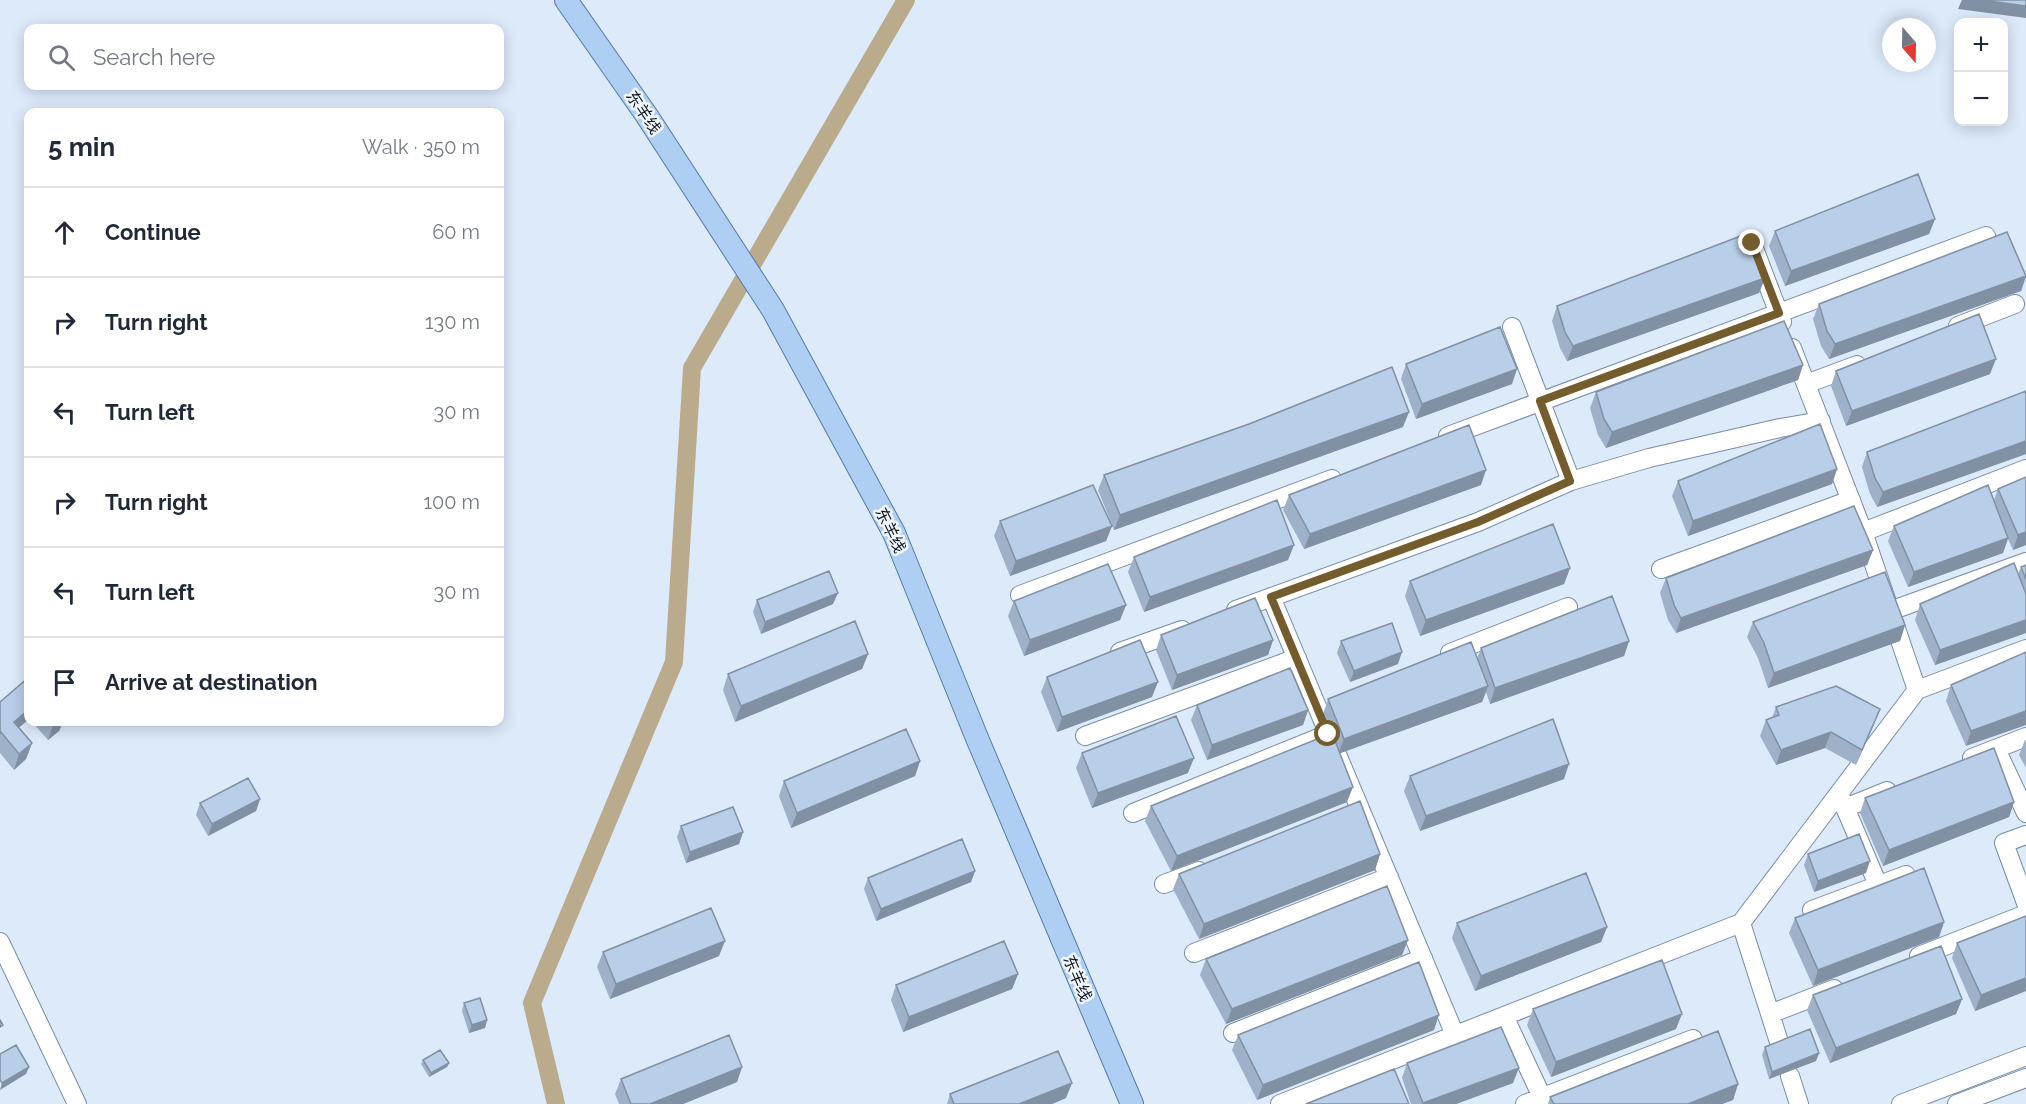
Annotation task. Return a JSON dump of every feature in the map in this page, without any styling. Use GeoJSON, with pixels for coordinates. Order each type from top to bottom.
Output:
{"type":"FeatureCollection","features":[{"type":"Feature","properties":{"kind":"main road","name":"东羊线"},"geometry":{"type":"LineString","coordinates":[[566,0],[647,116],[771,306],[894,533],[977,738],[1131,1104]]}},
{"type":"Feature","properties":{"kind":"street"},"geometry":{"type":"LineString","coordinates":[[1429,442],[1986,236]]}},
{"type":"Feature","properties":{"kind":"street"},"geometry":{"type":"LineString","coordinates":[[1752,243],[1863,532],[1917,690]]}},
{"type":"Feature","properties":{"kind":"street"},"geometry":{"type":"LineString","coordinates":[[1938,333],[2015,304]]}},
{"type":"Feature","properties":{"kind":"street"},"geometry":{"type":"LineString","coordinates":[[1512,327],[1570,481]]}},
{"type":"Feature","properties":{"kind":"street"},"geometry":{"type":"LineString","coordinates":[[1806,384],[1872,359]]}},
{"type":"Feature","properties":{"kind":"street"},"geometry":{"type":"LineString","coordinates":[[1215,618],[1478,522],[1570,481],[1650,458],[1821,421]]}},
{"type":"Feature","properties":{"kind":"street"},"geometry":{"type":"LineString","coordinates":[[1863,532],[2026,469]]}},
{"type":"Feature","properties":{"kind":"street"},"geometry":{"type":"LineString","coordinates":[[1020,595],[1352,471]]}},
{"type":"Feature","properties":{"kind":"street"},"geometry":{"type":"LineString","coordinates":[[1661,569],[1851,500]]}},
{"type":"Feature","properties":{"kind":"street"},"geometry":{"type":"LineString","coordinates":[[1890,611],[2026,562]]}},
{"type":"Feature","properties":{"kind":"street"},"geometry":{"type":"LineString","coordinates":[[1271,597],[1297,658],[1322,703],[1328,734],[1354,809],[1389,877],[1455,1035]]}},
{"type":"Feature","properties":{"kind":"street"},"geometry":{"type":"LineString","coordinates":[[1437,658],[1568,607]]}},
{"type":"Feature","properties":{"kind":"street"},"geometry":{"type":"LineString","coordinates":[[1104,658],[1193,626]]}},
{"type":"Feature","properties":{"kind":"street"},"geometry":{"type":"LineString","coordinates":[[1280,1104],[1741,923],[1842,801],[1917,690],[2026,650]]}},
{"type":"Feature","properties":{"kind":"street"},"geometry":{"type":"LineString","coordinates":[[1085,736],[1297,658]]}},
{"type":"Feature","properties":{"kind":"street"},"geometry":{"type":"LineString","coordinates":[[1132,813],[1328,734]]}},
{"type":"Feature","properties":{"kind":"street"},"geometry":{"type":"LineString","coordinates":[[1953,766],[2026,737]]}},
{"type":"Feature","properties":{"kind":"street"},"geometry":{"type":"LineString","coordinates":[[1996,749],[2026,813]]}},
{"type":"Feature","properties":{"kind":"street"},"geometry":{"type":"LineString","coordinates":[[1842,801],[1899,787]]}},
{"type":"Feature","properties":{"kind":"street"},"geometry":{"type":"LineString","coordinates":[[1842,801],[1878,885]]}},
{"type":"Feature","properties":{"kind":"street"},"geometry":{"type":"LineString","coordinates":[[2026,835],[2004,843],[2026,903]]}},
{"type":"Feature","properties":{"kind":"street"},"geometry":{"type":"LineString","coordinates":[[1164,884],[1218,863]]}},
{"type":"Feature","properties":{"kind":"street"},"geometry":{"type":"LineString","coordinates":[[1812,910],[1906,875]]}},
{"type":"Feature","properties":{"kind":"street"},"geometry":{"type":"LineString","coordinates":[[1194,953],[1389,877]]}},
{"type":"Feature","properties":{"kind":"street"},"geometry":{"type":"LineString","coordinates":[[1904,962],[2026,914]]}},
{"type":"Feature","properties":{"kind":"street"},"geometry":{"type":"LineString","coordinates":[[1741,923],[1779,1042]]}},
{"type":"Feature","properties":{"kind":"street"},"geometry":{"type":"LineString","coordinates":[[0,942],[77,1104]]}},
{"type":"Feature","properties":{"kind":"street"},"geometry":{"type":"LineString","coordinates":[[1233,1033],[1423,958]]}},
{"type":"Feature","properties":{"kind":"street"},"geometry":{"type":"LineString","coordinates":[[1770,1014],[1848,984]]}},
{"type":"Feature","properties":{"kind":"street"},"geometry":{"type":"LineString","coordinates":[[1504,1016],[1542,1097]]}},
{"type":"Feature","properties":{"kind":"street"},"geometry":{"type":"LineString","coordinates":[[1525,1104],[1693,1039]]}},
{"type":"Feature","properties":{"kind":"street"},"geometry":{"type":"LineString","coordinates":[[1901,1104],[2026,1056]]}},
{"type":"Feature","properties":{"kind":"street"},"geometry":{"type":"LineString","coordinates":[[1386,1062],[1395,1083]]}},
{"type":"Feature","properties":{"kind":"street"},"geometry":{"type":"LineString","coordinates":[[1790,1076],[1798,1104]]}},
{"type":"Feature","properties":{"kind":"street"},"geometry":{"type":"LineString","coordinates":[[1958,1104],[2026,1077]]}},
{"type":"Feature","properties":{"kind":"building"},"geometry":{"type":"Polygon","coordinates":[[[1982,0],[2026,0],[2026,6],[1982,0]]]}},
{"type":"Feature","properties":{"kind":"building"},"geometry":{"type":"Polygon","coordinates":[[[1918,174],[1935,219],[1791,271],[1775,231],[1918,174]]]}},
{"type":"Feature","properties":{"kind":"building"},"geometry":{"type":"Polygon","coordinates":[[[2007,232],[2026,276],[1835,344],[1827,331],[1819,304],[2007,232]]]}},
{"type":"Feature","properties":{"kind":"building"},"geometry":{"type":"Polygon","coordinates":[[[1746,234],[1765,278],[1573,346],[1565,332],[1557,306],[1746,234]]]}},
{"type":"Feature","properties":{"kind":"building"},"geometry":{"type":"Polygon","coordinates":[[[1979,314],[1996,359],[1852,411],[1836,371],[1979,314]]]}},
{"type":"Feature","properties":{"kind":"building"},"geometry":{"type":"Polygon","coordinates":[[[1784,321],[1803,365],[1612,432],[1604,419],[1596,392],[1784,321]]]}},
{"type":"Feature","properties":{"kind":"building"},"geometry":{"type":"Polygon","coordinates":[[[1500,327],[1517,369],[1422,404],[1406,364],[1500,327]]]}},
{"type":"Feature","properties":{"kind":"building"},"geometry":{"type":"Polygon","coordinates":[[[1392,367],[1409,412],[1120,515],[1104,475],[1249,424],[1392,367]]]}},
{"type":"Feature","properties":{"kind":"building"},"geometry":{"type":"Polygon","coordinates":[[[2026,391],[2026,441],[1883,492],[1875,478],[1867,452],[2026,391]]]}},
{"type":"Feature","properties":{"kind":"building"},"geometry":{"type":"Polygon","coordinates":[[[1820,424],[1837,469],[1693,521],[1678,481],[1820,424]]]}},
{"type":"Feature","properties":{"kind":"building"},"geometry":{"type":"Polygon","coordinates":[[[1469,425],[1486,470],[1310,534],[1289,495],[1469,425]]]}},
{"type":"Feature","properties":{"kind":"building"},"geometry":{"type":"Polygon","coordinates":[[[2026,477],[2026,532],[2018,535],[1998,489],[2026,477]]]}},
{"type":"Feature","properties":{"kind":"building"},"geometry":{"type":"Polygon","coordinates":[[[1093,485],[1112,526],[1016,561],[1000,521],[1093,485]]]}},
{"type":"Feature","properties":{"kind":"building"},"geometry":{"type":"Polygon","coordinates":[[[1988,485],[2008,538],[1914,572],[1894,526],[1988,485]]]}},
{"type":"Feature","properties":{"kind":"building"},"geometry":{"type":"Polygon","coordinates":[[[1277,500],[1294,545],[1150,597],[1134,557],[1277,500]]]}},
{"type":"Feature","properties":{"kind":"building"},"geometry":{"type":"Polygon","coordinates":[[[1854,506],[1873,550],[1681,618],[1674,605],[1666,578],[1854,506]]]}},
{"type":"Feature","properties":{"kind":"building"},"geometry":{"type":"Polygon","coordinates":[[[1553,524],[1570,568],[1426,620],[1410,581],[1553,524]]]}},
{"type":"Feature","properties":{"kind":"building"},"geometry":{"type":"Polygon","coordinates":[[[2014,563],[2026,594],[2026,620],[1940,650],[1920,604],[2014,563]]]}},
{"type":"Feature","properties":{"kind":"building"},"geometry":{"type":"Polygon","coordinates":[[[1108,564],[1126,605],[1030,640],[1014,601],[1108,564]]]}},
{"type":"Feature","properties":{"kind":"building"},"geometry":{"type":"Polygon","coordinates":[[[2026,565],[2026,579],[2021,567],[2026,565]]]}},
{"type":"Feature","properties":{"kind":"building"},"geometry":{"type":"Polygon","coordinates":[[[829,571],[838,593],[765,622],[757,600],[829,571]]]}},
{"type":"Feature","properties":{"kind":"building"},"geometry":{"type":"Polygon","coordinates":[[[1885,572],[1905,625],[1774,673],[1764,643],[1753,622],[1885,572]]]}},
{"type":"Feature","properties":{"kind":"building"},"geometry":{"type":"Polygon","coordinates":[[[1612,596],[1629,641],[1495,688],[1481,648],[1612,596]]]}},
{"type":"Feature","properties":{"kind":"building"},"geometry":{"type":"Polygon","coordinates":[[[1255,598],[1273,640],[1177,675],[1161,635],[1255,598]]]}},
{"type":"Feature","properties":{"kind":"building"},"geometry":{"type":"Polygon","coordinates":[[[855,621],[868,654],[741,706],[728,674],[855,621]]]}},
{"type":"Feature","properties":{"kind":"building"},"geometry":{"type":"Polygon","coordinates":[[[1392,623],[1402,652],[1354,671],[1341,641],[1392,623]]]}},
{"type":"Feature","properties":{"kind":"building"},"geometry":{"type":"Polygon","coordinates":[[[1140,640],[1158,682],[1062,717],[1047,677],[1140,640]]]}},
{"type":"Feature","properties":{"kind":"building"},"geometry":{"type":"Polygon","coordinates":[[[1471,642],[1488,686],[1344,739],[1328,699],[1471,642]]]}},
{"type":"Feature","properties":{"kind":"building"},"geometry":{"type":"Polygon","coordinates":[[[2026,652],[2026,711],[1971,731],[1951,685],[2026,652]]]}},
{"type":"Feature","properties":{"kind":"building"},"geometry":{"type":"Polygon","coordinates":[[[1290,668],[1308,710],[1212,745],[1197,705],[1290,668]]]}},
{"type":"Feature","properties":{"kind":"building"},"geometry":{"type":"Polygon","coordinates":[[[24,681],[24,713],[14,722],[32,743],[19,754],[0,733],[0,702],[24,681]]]}},
{"type":"Feature","properties":{"kind":"building"},"geometry":{"type":"Polygon","coordinates":[[[1836,686],[1880,709],[1862,750],[1831,732],[1781,750],[1766,720],[1779,715],[1776,707],[1836,686]]]}},
{"type":"Feature","properties":{"kind":"building"},"geometry":{"type":"Polygon","coordinates":[[[1176,716],[1194,758],[1098,793],[1082,753],[1176,716]]]}},
{"type":"Feature","properties":{"kind":"building"},"geometry":{"type":"Polygon","coordinates":[[[1553,719],[1569,764],[1426,816],[1410,776],[1553,719]]]}},
{"type":"Feature","properties":{"kind":"building"},"geometry":{"type":"Polygon","coordinates":[[[906,729],[920,761],[797,813],[784,781],[906,729]]]}},
{"type":"Feature","properties":{"kind":"building"},"geometry":{"type":"Polygon","coordinates":[[[1332,733],[1353,787],[1177,856],[1151,806],[1332,733]]]}},
{"type":"Feature","properties":{"kind":"building"},"geometry":{"type":"Polygon","coordinates":[[[1994,748],[2014,802],[1889,850],[1865,798],[1994,748]]]}},
{"type":"Feature","properties":{"kind":"building"},"geometry":{"type":"Polygon","coordinates":[[[248,778],[260,799],[212,824],[200,803],[248,778]]]}},
{"type":"Feature","properties":{"kind":"building"},"geometry":{"type":"Polygon","coordinates":[[[1360,801],[1380,854],[1204,924],[1179,874],[1360,801]]]}},
{"type":"Feature","properties":{"kind":"building"},"geometry":{"type":"Polygon","coordinates":[[[733,807],[743,832],[690,852],[681,826],[733,807]]]}},
{"type":"Feature","properties":{"kind":"building"},"geometry":{"type":"Polygon","coordinates":[[[1859,834],[1870,861],[1818,881],[1808,854],[1859,834]]]}},
{"type":"Feature","properties":{"kind":"building"},"geometry":{"type":"Polygon","coordinates":[[[962,839],[975,871],[881,909],[868,878],[962,839]]]}},
{"type":"Feature","properties":{"kind":"building"},"geometry":{"type":"Polygon","coordinates":[[[1924,868],[1944,922],[1818,970],[1795,918],[1924,868]]]}},
{"type":"Feature","properties":{"kind":"building"},"geometry":{"type":"Polygon","coordinates":[[[1586,873],[1607,927],[1481,976],[1457,923],[1586,873]]]}},
{"type":"Feature","properties":{"kind":"building"},"geometry":{"type":"Polygon","coordinates":[[[1387,886],[1408,940],[1232,1009],[1206,959],[1387,886]]]}},
{"type":"Feature","properties":{"kind":"building"},"geometry":{"type":"Polygon","coordinates":[[[711,908],[725,941],[616,984],[603,952],[711,908]]]}},
{"type":"Feature","properties":{"kind":"building"},"geometry":{"type":"Polygon","coordinates":[[[2026,916],[2026,978],[1981,995],[1957,943],[2026,916]]]}},
{"type":"Feature","properties":{"kind":"building"},"geometry":{"type":"Polygon","coordinates":[[[1004,941],[1018,974],[909,1017],[896,985],[1004,941]]]}},
{"type":"Feature","properties":{"kind":"building"},"geometry":{"type":"Polygon","coordinates":[[[1941,946],[1962,999],[1836,1048],[1813,995],[1941,946]]]}},
{"type":"Feature","properties":{"kind":"building"},"geometry":{"type":"Polygon","coordinates":[[[1662,960],[1682,1014],[1556,1062],[1533,1009],[1662,960]]]}},
{"type":"Feature","properties":{"kind":"building"},"geometry":{"type":"Polygon","coordinates":[[[1419,962],[1439,1015],[1263,1085],[1238,1035],[1419,962]]]}},
{"type":"Feature","properties":{"kind":"building"},"geometry":{"type":"Polygon","coordinates":[[[480,998],[487,1020],[472,1025],[464,1003],[480,998]]]}},
{"type":"Feature","properties":{"kind":"building"},"geometry":{"type":"Polygon","coordinates":[[[1501,1027],[1519,1068],[1423,1103],[1407,1063],[1501,1027]]]}},
{"type":"Feature","properties":{"kind":"building"},"geometry":{"type":"Polygon","coordinates":[[[1810,1029],[1819,1053],[1772,1072],[1765,1047],[1810,1029]]]}},
{"type":"Feature","properties":{"kind":"building"},"geometry":{"type":"Polygon","coordinates":[[[1718,1031],[1738,1084],[1688,1104],[1554,1104],[1550,1097],[1718,1031]]]}},
{"type":"Feature","properties":{"kind":"building"},"geometry":{"type":"Polygon","coordinates":[[[729,1035],[742,1067],[650,1104],[631,1104],[621,1079],[729,1035]]]}},
{"type":"Feature","properties":{"kind":"building"},"geometry":{"type":"Polygon","coordinates":[[[16,1045],[29,1067],[2,1083],[0,1054],[16,1045]]]}},
{"type":"Feature","properties":{"kind":"building"},"geometry":{"type":"Polygon","coordinates":[[[440,1050],[449,1063],[431,1073],[423,1060],[440,1050]]]}},
{"type":"Feature","properties":{"kind":"building"},"geometry":{"type":"Polygon","coordinates":[[[1058,1051],[1072,1083],[1019,1104],[954,1104],[950,1094],[1058,1051]]]}},
{"type":"Feature","properties":{"kind":"building"},"geometry":{"type":"Polygon","coordinates":[[[1394,1069],[1409,1104],[1306,1104],[1394,1069]]]}},
{"type":"Feature","properties":{"kind":"waterway"},"geometry":{"type":"LineString","coordinates":[[556,1104],[532,1003],[674,662],[692,368],[906,0]]}},
{"type":"Feature","properties":{"kind":"route"},"geometry":{"type":"LineString","coordinates":[[1328,734],[1271,597],[1478,522],[1570,481],[1540,401],[1779,313],[1752,243]]}}]}
